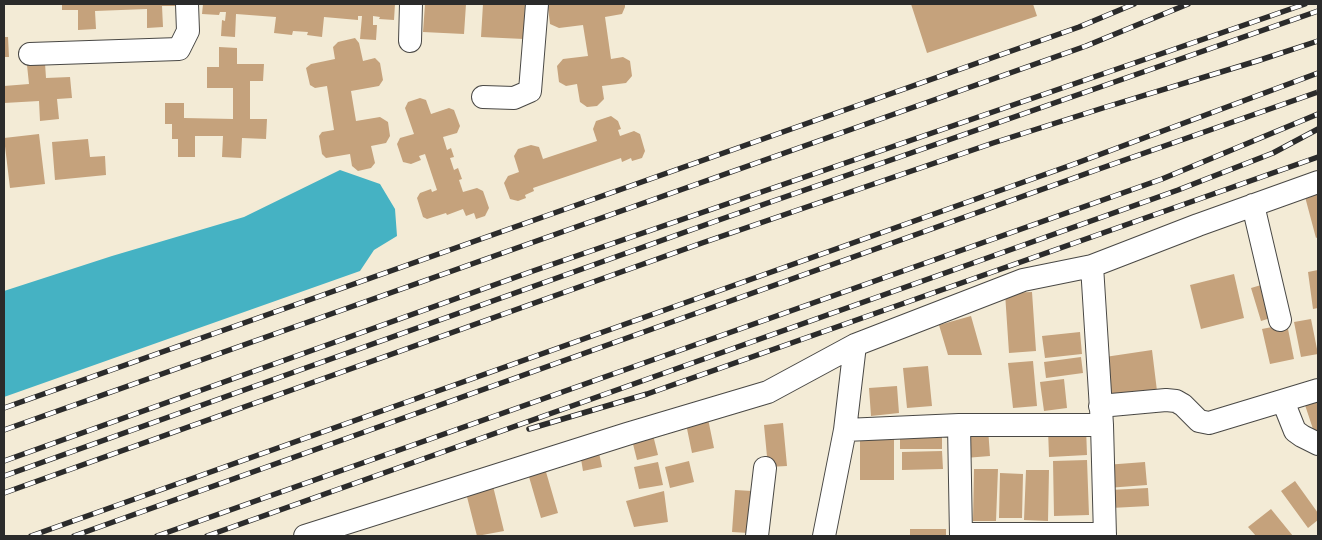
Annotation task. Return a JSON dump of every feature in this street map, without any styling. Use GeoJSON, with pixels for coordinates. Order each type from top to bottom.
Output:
{"type":"FeatureCollection","features":[{"type":"Feature","properties":{"kind":"street"},"geometry":{"type":"LineString","coordinates":[[30,54],[179,49],[188,31],[187,4]]}},
{"type":"Feature","properties":{"kind":"street"},"geometry":{"type":"LineString","coordinates":[[410,41],[411,4]]}},
{"type":"Feature","properties":{"kind":"street"},"geometry":{"type":"LineString","coordinates":[[482,97],[514,98],[530,91],[538,4]]}},
{"type":"Feature","properties":{"kind":"street"},"geometry":{"type":"LineString","coordinates":[[306,536],[627,434],[768,392],[855,345],[1023,280],[1092,266],[1198,225],[1318,182]]}},
{"type":"Feature","properties":{"kind":"street"},"geometry":{"type":"LineString","coordinates":[[1253,205],[1280,320]]}},
{"type":"Feature","properties":{"kind":"street"},"geometry":{"type":"LineString","coordinates":[[959,425],[961,535],[1106,535],[1092,266]]}},
{"type":"Feature","properties":{"kind":"street"},"geometry":{"type":"LineString","coordinates":[[824,536],[845,430],[855,345]]}},
{"type":"Feature","properties":{"kind":"street"},"geometry":{"type":"LineString","coordinates":[[845,430],[1101,416],[1166,400],[1183,405],[1199,421],[1209,423],[1318,390]]}},
{"type":"Feature","properties":{"kind":"street"},"geometry":{"type":"LineString","coordinates":[[1283,401],[1295,431],[1318,444]]}},
{"type":"Feature","properties":{"kind":"street"},"geometry":{"type":"LineString","coordinates":[[757,536],[765,468]]}},
{"type":"Feature","properties":{"kind":"water"},"geometry":{"type":"Polygon","coordinates":[[[340,170],[380,184],[395,209],[397,236],[374,250],[360,271],[4,397],[4,291],[112,256],[244,217],[340,170]]]}},
{"type":"Feature","properties":{"kind":"building"},"geometry":{"type":"Polygon","coordinates":[[[62,4],[177,4],[178,6],[162,6],[163,27],[147,28],[147,9],[95,11],[96,29],[78,30],[78,10],[62,10],[62,4]]]}},
{"type":"Feature","properties":{"kind":"building"},"geometry":{"type":"Polygon","coordinates":[[[203,4],[395,4],[394,20],[379,19],[380,17],[373,16],[373,25],[377,25],[376,40],[360,39],[362,16],[358,16],[358,20],[324,17],[322,37],[307,35],[308,32],[293,31],[292,35],[274,33],[276,17],[236,14],[235,37],[221,36],[222,20],[225,21],[226,12],[220,12],[219,15],[202,14],[203,4]]]}},
{"type":"Feature","properties":{"kind":"building"},"geometry":{"type":"Polygon","coordinates":[[[425,4],[466,4],[464,34],[423,32],[425,4]]]}},
{"type":"Feature","properties":{"kind":"building"},"geometry":{"type":"Polygon","coordinates":[[[483,4],[525,4],[524,39],[481,37],[483,4]]]}},
{"type":"Feature","properties":{"kind":"building"},"geometry":{"type":"Polygon","coordinates":[[[550,4],[625,4],[622,14],[605,17],[611,59],[623,57],[630,61],[632,76],[626,83],[602,86],[604,99],[597,106],[587,107],[580,102],[577,84],[566,86],[559,82],[557,66],[563,59],[588,56],[583,25],[559,28],[550,24],[548,7],[550,4]]]}},
{"type":"Feature","properties":{"kind":"building"},"geometry":{"type":"Polygon","coordinates":[[[911,4],[1033,4],[1037,16],[927,53],[911,4]]]}},
{"type":"Feature","properties":{"kind":"building"},"geometry":{"type":"Polygon","coordinates":[[[4,37],[8,37],[9,57],[4,57],[4,37]]]}},
{"type":"Feature","properties":{"kind":"building"},"geometry":{"type":"Polygon","coordinates":[[[355,38],[359,43],[363,61],[375,58],[380,63],[383,80],[379,86],[351,91],[356,121],[380,117],[388,122],[390,136],[386,143],[371,146],[375,163],[371,168],[358,171],[352,166],[350,154],[326,158],[322,154],[319,136],[322,132],[334,130],[327,86],[315,88],[310,85],[306,68],[311,64],[335,59],[333,47],[338,42],[355,38]]]}},
{"type":"Feature","properties":{"kind":"building"},"geometry":{"type":"Polygon","coordinates":[[[219,47],[237,48],[237,64],[264,64],[263,81],[250,81],[250,119],[267,119],[266,139],[242,138],[241,158],[222,157],[223,136],[195,136],[195,157],[178,157],[178,139],[172,139],[172,124],[165,124],[165,103],[184,103],[184,118],[233,119],[233,88],[207,88],[207,67],[219,67],[219,47]]]}},
{"type":"Feature","properties":{"kind":"building"},"geometry":{"type":"Polygon","coordinates":[[[45,63],[46,78],[70,77],[72,98],[57,99],[59,119],[40,121],[39,101],[4,103],[4,86],[29,84],[27,65],[45,63]]]}},
{"type":"Feature","properties":{"kind":"building"},"geometry":{"type":"Polygon","coordinates":[[[420,98],[426,100],[431,114],[449,108],[454,110],[460,126],[457,133],[443,137],[447,150],[451,148],[454,157],[450,158],[454,170],[458,168],[462,179],[459,180],[463,192],[477,188],[483,191],[489,208],[485,216],[476,219],[474,213],[466,216],[463,209],[427,219],[423,217],[417,198],[420,193],[431,189],[432,192],[437,190],[425,154],[419,156],[421,160],[411,164],[403,162],[397,144],[400,138],[414,134],[405,108],[408,102],[420,98]]]}},
{"type":"Feature","properties":{"kind":"building"},"geometry":{"type":"Polygon","coordinates":[[[611,116],[618,121],[621,129],[618,130],[620,136],[634,131],[640,134],[645,151],[642,158],[632,161],[631,158],[622,162],[621,158],[533,188],[534,191],[525,195],[526,198],[518,201],[510,199],[504,183],[508,176],[519,172],[514,156],[518,149],[531,145],[539,147],[543,159],[597,141],[593,129],[596,121],[611,116]]]}},
{"type":"Feature","properties":{"kind":"building"},"geometry":{"type":"Polygon","coordinates":[[[39,134],[45,184],[10,188],[4,138],[39,134]]]}},
{"type":"Feature","properties":{"kind":"building"},"geometry":{"type":"Polygon","coordinates":[[[88,139],[90,157],[105,156],[106,175],[55,180],[52,142],[88,139]]]}},
{"type":"Feature","properties":{"kind":"building"},"geometry":{"type":"Polygon","coordinates":[[[1318,189],[1318,237],[1316,238],[1304,193],[1318,189]]]}},
{"type":"Feature","properties":{"kind":"building"},"geometry":{"type":"Polygon","coordinates":[[[1318,270],[1318,308],[1313,309],[1308,272],[1318,270]]]}},
{"type":"Feature","properties":{"kind":"building"},"geometry":{"type":"Polygon","coordinates":[[[1234,274],[1244,318],[1201,329],[1190,285],[1234,274]]]}},
{"type":"Feature","properties":{"kind":"building"},"geometry":{"type":"Polygon","coordinates":[[[1268,283],[1277,316],[1261,321],[1251,288],[1268,283]]]}},
{"type":"Feature","properties":{"kind":"building"},"geometry":{"type":"Polygon","coordinates":[[[1032,292],[1036,351],[1009,353],[1005,293],[1032,292]]]}},
{"type":"Feature","properties":{"kind":"building"},"geometry":{"type":"Polygon","coordinates":[[[971,316],[982,355],[948,355],[939,325],[971,316]]]}},
{"type":"Feature","properties":{"kind":"building"},"geometry":{"type":"Polygon","coordinates":[[[1311,319],[1318,354],[1301,357],[1294,322],[1311,319]]]}},
{"type":"Feature","properties":{"kind":"building"},"geometry":{"type":"Polygon","coordinates":[[[1287,324],[1294,359],[1270,364],[1262,329],[1287,324]]]}},
{"type":"Feature","properties":{"kind":"building"},"geometry":{"type":"Polygon","coordinates":[[[1080,332],[1082,354],[1045,358],[1042,336],[1080,332]]]}},
{"type":"Feature","properties":{"kind":"building"},"geometry":{"type":"Polygon","coordinates":[[[1152,350],[1157,391],[1111,397],[1105,357],[1152,350]]]}},
{"type":"Feature","properties":{"kind":"building"},"geometry":{"type":"Polygon","coordinates":[[[1081,357],[1083,373],[1046,378],[1044,362],[1081,357]]]}},
{"type":"Feature","properties":{"kind":"building"},"geometry":{"type":"Polygon","coordinates":[[[1033,361],[1037,406],[1013,408],[1008,363],[1033,361]]]}},
{"type":"Feature","properties":{"kind":"building"},"geometry":{"type":"Polygon","coordinates":[[[928,366],[932,406],[907,408],[903,368],[928,366]]]}},
{"type":"Feature","properties":{"kind":"building"},"geometry":{"type":"Polygon","coordinates":[[[1064,379],[1067,408],[1044,411],[1040,382],[1064,379]]]}},
{"type":"Feature","properties":{"kind":"building"},"geometry":{"type":"Polygon","coordinates":[[[897,386],[899,413],[871,416],[869,388],[897,386]]]}},
{"type":"Feature","properties":{"kind":"building"},"geometry":{"type":"Polygon","coordinates":[[[1318,397],[1318,438],[1316,438],[1304,402],[1318,397]]]}},
{"type":"Feature","properties":{"kind":"building"},"geometry":{"type":"Polygon","coordinates":[[[707,414],[714,448],[692,453],[685,419],[707,414]]]}},
{"type":"Feature","properties":{"kind":"building"},"geometry":{"type":"Polygon","coordinates":[[[783,423],[787,466],[768,467],[764,425],[783,423]]]}},
{"type":"Feature","properties":{"kind":"building"},"geometry":{"type":"Polygon","coordinates":[[[1086,427],[1087,455],[1049,457],[1048,429],[1086,427]]]}},
{"type":"Feature","properties":{"kind":"building"},"geometry":{"type":"Polygon","coordinates":[[[988,428],[990,456],[965,458],[963,430],[988,428]]]}},
{"type":"Feature","properties":{"kind":"building"},"geometry":{"type":"Polygon","coordinates":[[[652,431],[658,455],[637,460],[631,436],[652,431]]]}},
{"type":"Feature","properties":{"kind":"building"},"geometry":{"type":"Polygon","coordinates":[[[860,432],[894,432],[894,480],[860,480],[860,432]]]}},
{"type":"Feature","properties":{"kind":"building"},"geometry":{"type":"Polygon","coordinates":[[[900,432],[942,432],[942,449],[900,449],[900,432]]]}},
{"type":"Feature","properties":{"kind":"building"},"geometry":{"type":"Polygon","coordinates":[[[598,448],[602,467],[583,471],[580,453],[598,448]]]}},
{"type":"Feature","properties":{"kind":"building"},"geometry":{"type":"Polygon","coordinates":[[[942,451],[943,469],[902,470],[902,452],[942,451]]]}},
{"type":"Feature","properties":{"kind":"building"},"geometry":{"type":"Polygon","coordinates":[[[1087,460],[1089,515],[1054,516],[1053,461],[1087,460]]]}},
{"type":"Feature","properties":{"kind":"building"},"geometry":{"type":"Polygon","coordinates":[[[689,461],[694,482],[670,488],[665,467],[689,461]]]}},
{"type":"Feature","properties":{"kind":"building"},"geometry":{"type":"Polygon","coordinates":[[[658,462],[663,485],[639,489],[634,467],[658,462]]]}},
{"type":"Feature","properties":{"kind":"building"},"geometry":{"type":"Polygon","coordinates":[[[1145,462],[1147,485],[1107,488],[1105,465],[1145,462]]]}},
{"type":"Feature","properties":{"kind":"building"},"geometry":{"type":"Polygon","coordinates":[[[544,465],[558,513],[541,518],[527,470],[544,465]]]}},
{"type":"Feature","properties":{"kind":"building"},"geometry":{"type":"Polygon","coordinates":[[[974,469],[998,469],[996,521],[973,521],[974,469]]]}},
{"type":"Feature","properties":{"kind":"building"},"geometry":{"type":"Polygon","coordinates":[[[1026,470],[1049,470],[1048,521],[1024,520],[1026,470]]]}},
{"type":"Feature","properties":{"kind":"building"},"geometry":{"type":"Polygon","coordinates":[[[1000,473],[1023,474],[1022,518],[999,518],[1000,473]]]}},
{"type":"Feature","properties":{"kind":"building"},"geometry":{"type":"Polygon","coordinates":[[[1295,481],[1318,513],[1318,520],[1308,528],[1281,491],[1295,481]]]}},
{"type":"Feature","properties":{"kind":"building"},"geometry":{"type":"Polygon","coordinates":[[[492,482],[504,531],[477,536],[465,489],[492,482]]]}},
{"type":"Feature","properties":{"kind":"building"},"geometry":{"type":"Polygon","coordinates":[[[1148,488],[1149,506],[1111,508],[1110,490],[1148,488]]]}},
{"type":"Feature","properties":{"kind":"building"},"geometry":{"type":"Polygon","coordinates":[[[735,490],[752,491],[749,533],[732,532],[735,490]]]}},
{"type":"Feature","properties":{"kind":"building"},"geometry":{"type":"Polygon","coordinates":[[[664,491],[668,522],[634,527],[626,501],[664,491]]]}},
{"type":"Feature","properties":{"kind":"building"},"geometry":{"type":"Polygon","coordinates":[[[1271,509],[1293,536],[1256,536],[1248,527],[1271,509]]]}},
{"type":"Feature","properties":{"kind":"building"},"geometry":{"type":"Polygon","coordinates":[[[910,529],[946,529],[946,536],[910,536],[910,529]]]}},
{"type":"Feature","properties":{"kind":"railway"},"geometry":{"type":"LineString","coordinates":[[4,408],[1079,27],[1134,4]]}},
{"type":"Feature","properties":{"kind":"railway"},"geometry":{"type":"LineString","coordinates":[[4,430],[1086,46],[1188,4]]}},
{"type":"Feature","properties":{"kind":"railway"},"geometry":{"type":"LineString","coordinates":[[4,461],[533,271],[1305,4]]}},
{"type":"Feature","properties":{"kind":"railway"},"geometry":{"type":"LineString","coordinates":[[4,476],[716,221],[1318,11]]}},
{"type":"Feature","properties":{"kind":"railway"},"geometry":{"type":"LineString","coordinates":[[4,493],[702,243],[993,143],[1318,41]]}},
{"type":"Feature","properties":{"kind":"railway"},"geometry":{"type":"LineString","coordinates":[[31,536],[1077,163],[1318,73]]}},
{"type":"Feature","properties":{"kind":"railway"},"geometry":{"type":"LineString","coordinates":[[74,536],[1318,92]]}},
{"type":"Feature","properties":{"kind":"railway"},"geometry":{"type":"LineString","coordinates":[[157,536],[1162,179],[1318,114]]}},
{"type":"Feature","properties":{"kind":"railway"},"geometry":{"type":"LineString","coordinates":[[207,536],[1178,190],[1273,153],[1318,129]]}},
{"type":"Feature","properties":{"kind":"railway"},"geometry":{"type":"LineString","coordinates":[[529,429],[647,394],[1318,157]]}}]}
